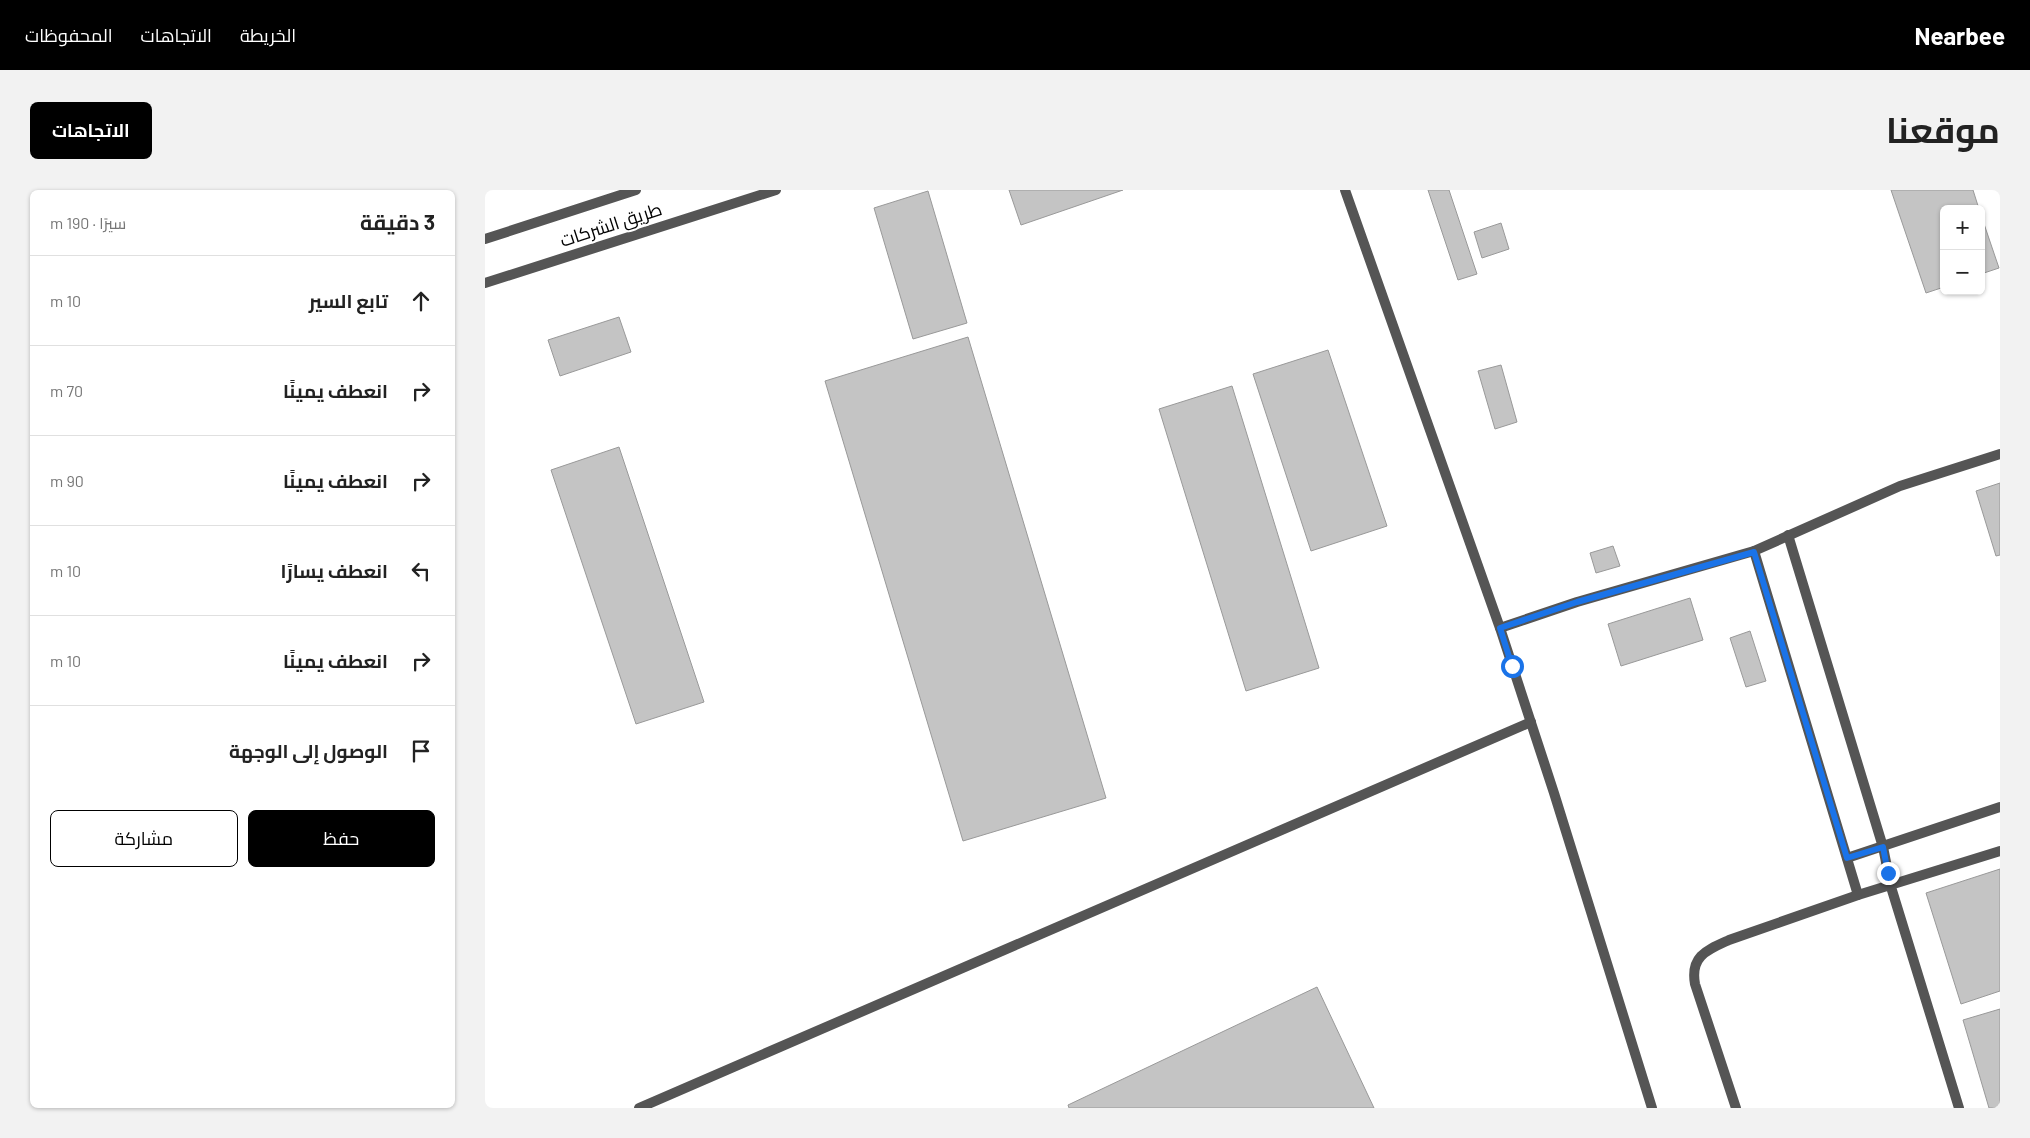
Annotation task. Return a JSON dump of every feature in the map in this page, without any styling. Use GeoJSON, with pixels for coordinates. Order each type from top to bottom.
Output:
{"type":"FeatureCollection","features":[{"type":"Feature","properties":{"kind":"street","name":"طريق الشركات"},"geometry":{"type":"LineString","coordinates":[[485,239],[636,190]]}},
{"type":"Feature","properties":{"kind":"street","name":"طريق الشركات"},"geometry":{"type":"LineString","coordinates":[[485,283],[776,190]]}},
{"type":"Feature","properties":{"kind":"street"},"geometry":{"type":"LineString","coordinates":[[1345,190],[1500,628],[1652,1108]]}},
{"type":"Feature","properties":{"kind":"street"},"geometry":{"type":"LineString","coordinates":[[1500,628],[1577,602],[1754,552],[1900,486],[2000,454]]}},
{"type":"Feature","properties":{"kind":"street"},"geometry":{"type":"LineString","coordinates":[[1788,535],[1883,847],[1891,887],[1959,1108]]}},
{"type":"Feature","properties":{"kind":"street"},"geometry":{"type":"LineString","coordinates":[[1754,552],[1858,895]]}},
{"type":"Feature","properties":{"kind":"street"},"geometry":{"type":"LineString","coordinates":[[639,1108],[1531,722]]}},
{"type":"Feature","properties":{"kind":"street"},"geometry":{"type":"LineString","coordinates":[[1847,858],[2000,807]]}},
{"type":"Feature","properties":{"kind":"street"},"geometry":{"type":"LineString","coordinates":[[1736,1108],[1695,984],[1693,976],[1697,959],[1708,949],[1729,940],[1858,895],[1891,887],[2000,851]]}},
{"type":"Feature","properties":{"kind":"building"},"geometry":{"type":"Polygon","coordinates":[[[1009,190],[1123,190],[1021,225],[1009,190]]]}},
{"type":"Feature","properties":{"kind":"building"},"geometry":{"type":"Polygon","coordinates":[[[1428,190],[1449,190],[1477,274],[1458,280],[1428,190]]]}},
{"type":"Feature","properties":{"kind":"building"},"geometry":{"type":"Polygon","coordinates":[[[1891,190],[1973,190],[1978,205],[1940,205],[1940,288],[1926,293],[1891,190]]]}},
{"type":"Feature","properties":{"kind":"building"},"geometry":{"type":"Polygon","coordinates":[[[928,191],[967,323],[913,339],[874,208],[928,191]]]}},
{"type":"Feature","properties":{"kind":"building"},"geometry":{"type":"Polygon","coordinates":[[[1501,223],[1509,249],[1482,258],[1474,232],[1501,223]]]}},
{"type":"Feature","properties":{"kind":"building"},"geometry":{"type":"Polygon","coordinates":[[[1985,227],[1999,268],[1985,273],[1985,227]]]}},
{"type":"Feature","properties":{"kind":"building"},"geometry":{"type":"Polygon","coordinates":[[[619,317],[631,352],[560,376],[548,340],[619,317]]]}},
{"type":"Feature","properties":{"kind":"building"},"geometry":{"type":"Polygon","coordinates":[[[968,337],[1106,798],[963,841],[825,381],[968,337]]]}},
{"type":"Feature","properties":{"kind":"building"},"geometry":{"type":"Polygon","coordinates":[[[1328,350],[1387,526],[1311,551],[1253,374],[1328,350]]]}},
{"type":"Feature","properties":{"kind":"building"},"geometry":{"type":"Polygon","coordinates":[[[1501,365],[1517,422],[1495,429],[1478,371],[1501,365]]]}},
{"type":"Feature","properties":{"kind":"building"},"geometry":{"type":"Polygon","coordinates":[[[1232,386],[1319,668],[1246,691],[1159,409],[1232,386]]]}},
{"type":"Feature","properties":{"kind":"building"},"geometry":{"type":"Polygon","coordinates":[[[619,447],[704,702],[636,724],[551,470],[619,447]]]}},
{"type":"Feature","properties":{"kind":"building"},"geometry":{"type":"Polygon","coordinates":[[[2000,483],[2000,555],[1996,556],[1976,491],[2000,483]]]}},
{"type":"Feature","properties":{"kind":"building"},"geometry":{"type":"Polygon","coordinates":[[[1613,546],[1620,566],[1596,573],[1590,553],[1613,546]]]}},
{"type":"Feature","properties":{"kind":"building"},"geometry":{"type":"Polygon","coordinates":[[[1690,598],[1703,640],[1621,666],[1608,624],[1690,598]]]}},
{"type":"Feature","properties":{"kind":"building"},"geometry":{"type":"Polygon","coordinates":[[[1750,631],[1766,681],[1746,687],[1730,638],[1750,631]]]}},
{"type":"Feature","properties":{"kind":"building"},"geometry":{"type":"Polygon","coordinates":[[[2000,869],[2000,991],[1961,1004],[1926,893],[2000,869]]]}},
{"type":"Feature","properties":{"kind":"building"},"geometry":{"type":"Polygon","coordinates":[[[1317,987],[1374,1108],[1069,1108],[1068,1105],[1317,987]]]}},
{"type":"Feature","properties":{"kind":"building"},"geometry":{"type":"Polygon","coordinates":[[[2000,1009],[2000,1108],[1989,1108],[1963,1020],[2000,1009]]]}},
{"type":"Feature","properties":{"kind":"route"},"geometry":{"type":"LineString","coordinates":[[1512,666],[1500,628],[1577,602],[1754,552],[1847,858],[1883,847],[1888,873]]}}]}
